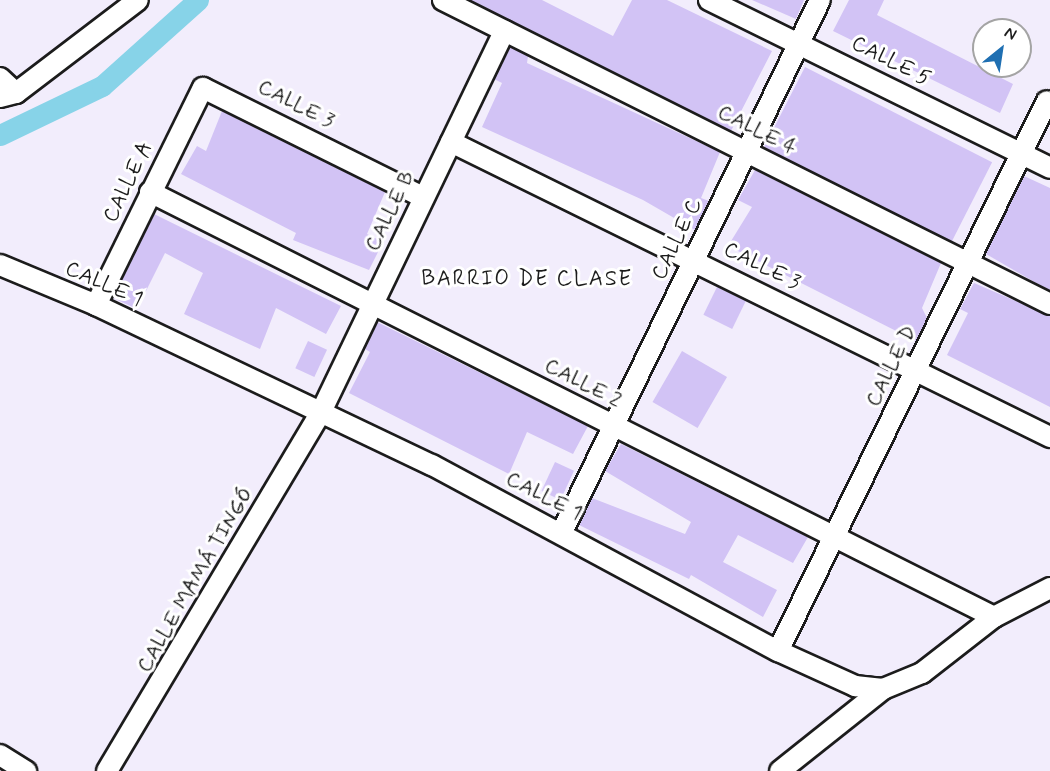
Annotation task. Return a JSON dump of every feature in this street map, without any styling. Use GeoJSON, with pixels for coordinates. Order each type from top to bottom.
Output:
{"type":"FeatureCollection","features":[{"type":"Feature","properties":{"kind":"street"},"geometry":{"type":"LineString","coordinates":[[0,78],[8,95],[138,0]]}},
{"type":"Feature","properties":{"kind":"street","name":"CALLE 4"},"geometry":{"type":"LineString","coordinates":[[443,0],[1050,304]]}},
{"type":"Feature","properties":{"kind":"street","name":"CALLE 5"},"geometry":{"type":"LineString","coordinates":[[709,0],[800,42],[1050,168]]}},
{"type":"Feature","properties":{"kind":"street","name":"CALLE C"},"geometry":{"type":"LineString","coordinates":[[562,532],[820,0]]}},
{"type":"Feature","properties":{"kind":"street","name":"CALLE B"},"geometry":{"type":"LineString","coordinates":[[321,412],[504,31]]}},
{"type":"Feature","properties":{"kind":"street","name":"CALLE 3"},"geometry":{"type":"LineString","coordinates":[[211,88],[423,197]]}},
{"type":"Feature","properties":{"kind":"street","name":"CALLE A"},"geometry":{"type":"LineString","coordinates":[[96,305],[197,96],[211,88]]}},
{"type":"Feature","properties":{"kind":"street","name":"CALLE D"},"geometry":{"type":"LineString","coordinates":[[778,651],[1047,102]]}},
{"type":"Feature","properties":{"kind":"street","name":"CALLE 3"},"geometry":{"type":"LineString","coordinates":[[451,142],[917,368],[1050,437]]}},
{"type":"Feature","properties":{"kind":"street","name":"CALLE 2"},"geometry":{"type":"LineString","coordinates":[[150,192],[994,617]]}},
{"type":"Feature","properties":{"kind":"street","name":"CALLE 1"},"geometry":{"type":"LineString","coordinates":[[0,265],[96,305],[321,412],[562,532],[778,651],[855,686],[883,689],[922,673],[994,617],[1050,588]]}},
{"type":"Feature","properties":{"kind":"street","name":"CALLE MAMÁ TINGÓ"},"geometry":{"type":"LineString","coordinates":[[107,771],[321,412]]}},
{"type":"Feature","properties":{"kind":"street"},"geometry":{"type":"LineString","coordinates":[[780,771],[883,689]]}},
{"type":"Feature","properties":{"kind":"street"},"geometry":{"type":"LineString","coordinates":[[0,755],[26,771]]}},
{"type":"Feature","properties":{"kind":"building"},"geometry":{"type":"Polygon","coordinates":[[[470,0],[542,0],[613,36],[632,0],[667,0],[772,51],[731,131],[470,0]]]}},
{"type":"Feature","properties":{"kind":"building"},"geometry":{"type":"Polygon","coordinates":[[[752,0],[804,0],[796,19],[752,0]]]}},
{"type":"Feature","properties":{"kind":"building"},"geometry":{"type":"Polygon","coordinates":[[[849,0],[884,0],[877,15],[972,63],[972,78],[1001,78],[1013,84],[1000,113],[833,31],[849,0]]]}},
{"type":"Feature","properties":{"kind":"building"},"geometry":{"type":"Polygon","coordinates":[[[510,47],[528,56],[527,63],[720,152],[701,198],[709,201],[695,230],[643,200],[482,127],[502,83],[494,79],[510,47]]]}},
{"type":"Feature","properties":{"kind":"building"},"geometry":{"type":"Polygon","coordinates":[[[805,67],[992,162],[951,243],[764,147],[805,67]]]}},
{"type":"Feature","properties":{"kind":"building"},"geometry":{"type":"Polygon","coordinates":[[[222,111],[385,192],[367,234],[383,242],[369,270],[293,240],[296,233],[181,174],[197,146],[206,151],[222,111]]]}},
{"type":"Feature","properties":{"kind":"building"},"geometry":{"type":"Polygon","coordinates":[[[755,170],[941,263],[922,308],[927,318],[916,341],[728,246],[752,207],[738,200],[755,170]]]}},
{"type":"Feature","properties":{"kind":"building"},"geometry":{"type":"Polygon","coordinates":[[[1024,176],[1050,188],[1050,291],[986,254],[1024,176]]]}},
{"type":"Feature","properties":{"kind":"building"},"geometry":{"type":"Polygon","coordinates":[[[154,214],[341,306],[326,334],[276,308],[260,349],[184,314],[203,273],[165,253],[137,309],[113,298],[154,214]]]}},
{"type":"Feature","properties":{"kind":"building"},"geometry":{"type":"Polygon","coordinates":[[[974,283],[1050,316],[1050,407],[947,355],[968,313],[960,309],[974,283]]]}},
{"type":"Feature","properties":{"kind":"building"},"geometry":{"type":"Polygon","coordinates":[[[717,287],[746,301],[732,329],[703,315],[717,287]]]}},
{"type":"Feature","properties":{"kind":"building"},"geometry":{"type":"Polygon","coordinates":[[[377,322],[588,426],[573,454],[527,432],[509,474],[349,393],[370,352],[365,349],[377,322]]]}},
{"type":"Feature","properties":{"kind":"building"},"geometry":{"type":"Polygon","coordinates":[[[308,341],[327,350],[314,377],[295,368],[308,341]]]}},
{"type":"Feature","properties":{"kind":"building"},"geometry":{"type":"Polygon","coordinates":[[[682,351],[727,377],[698,428],[652,402],[682,351]]]}},
{"type":"Feature","properties":{"kind":"building"},"geometry":{"type":"Polygon","coordinates":[[[621,444],[808,537],[793,563],[738,535],[723,562],[777,590],[763,617],[691,575],[689,579],[579,525],[592,498],[685,534],[691,522],[605,471],[621,444]]]}},
{"type":"Feature","properties":{"kind":"building"},"geometry":{"type":"Polygon","coordinates":[[[555,462],[574,471],[561,500],[541,491],[555,462]]]}},
{"type":"Feature","properties":{"kind":"waterway"},"geometry":{"type":"LineString","coordinates":[[0,135],[102,86],[198,0]]}},
{"type":"Feature","properties":{"kind":"district","name":"BARRIO DE CLASE"},"geometry":{"type":"Point","coordinates":[527,280]}}]}
